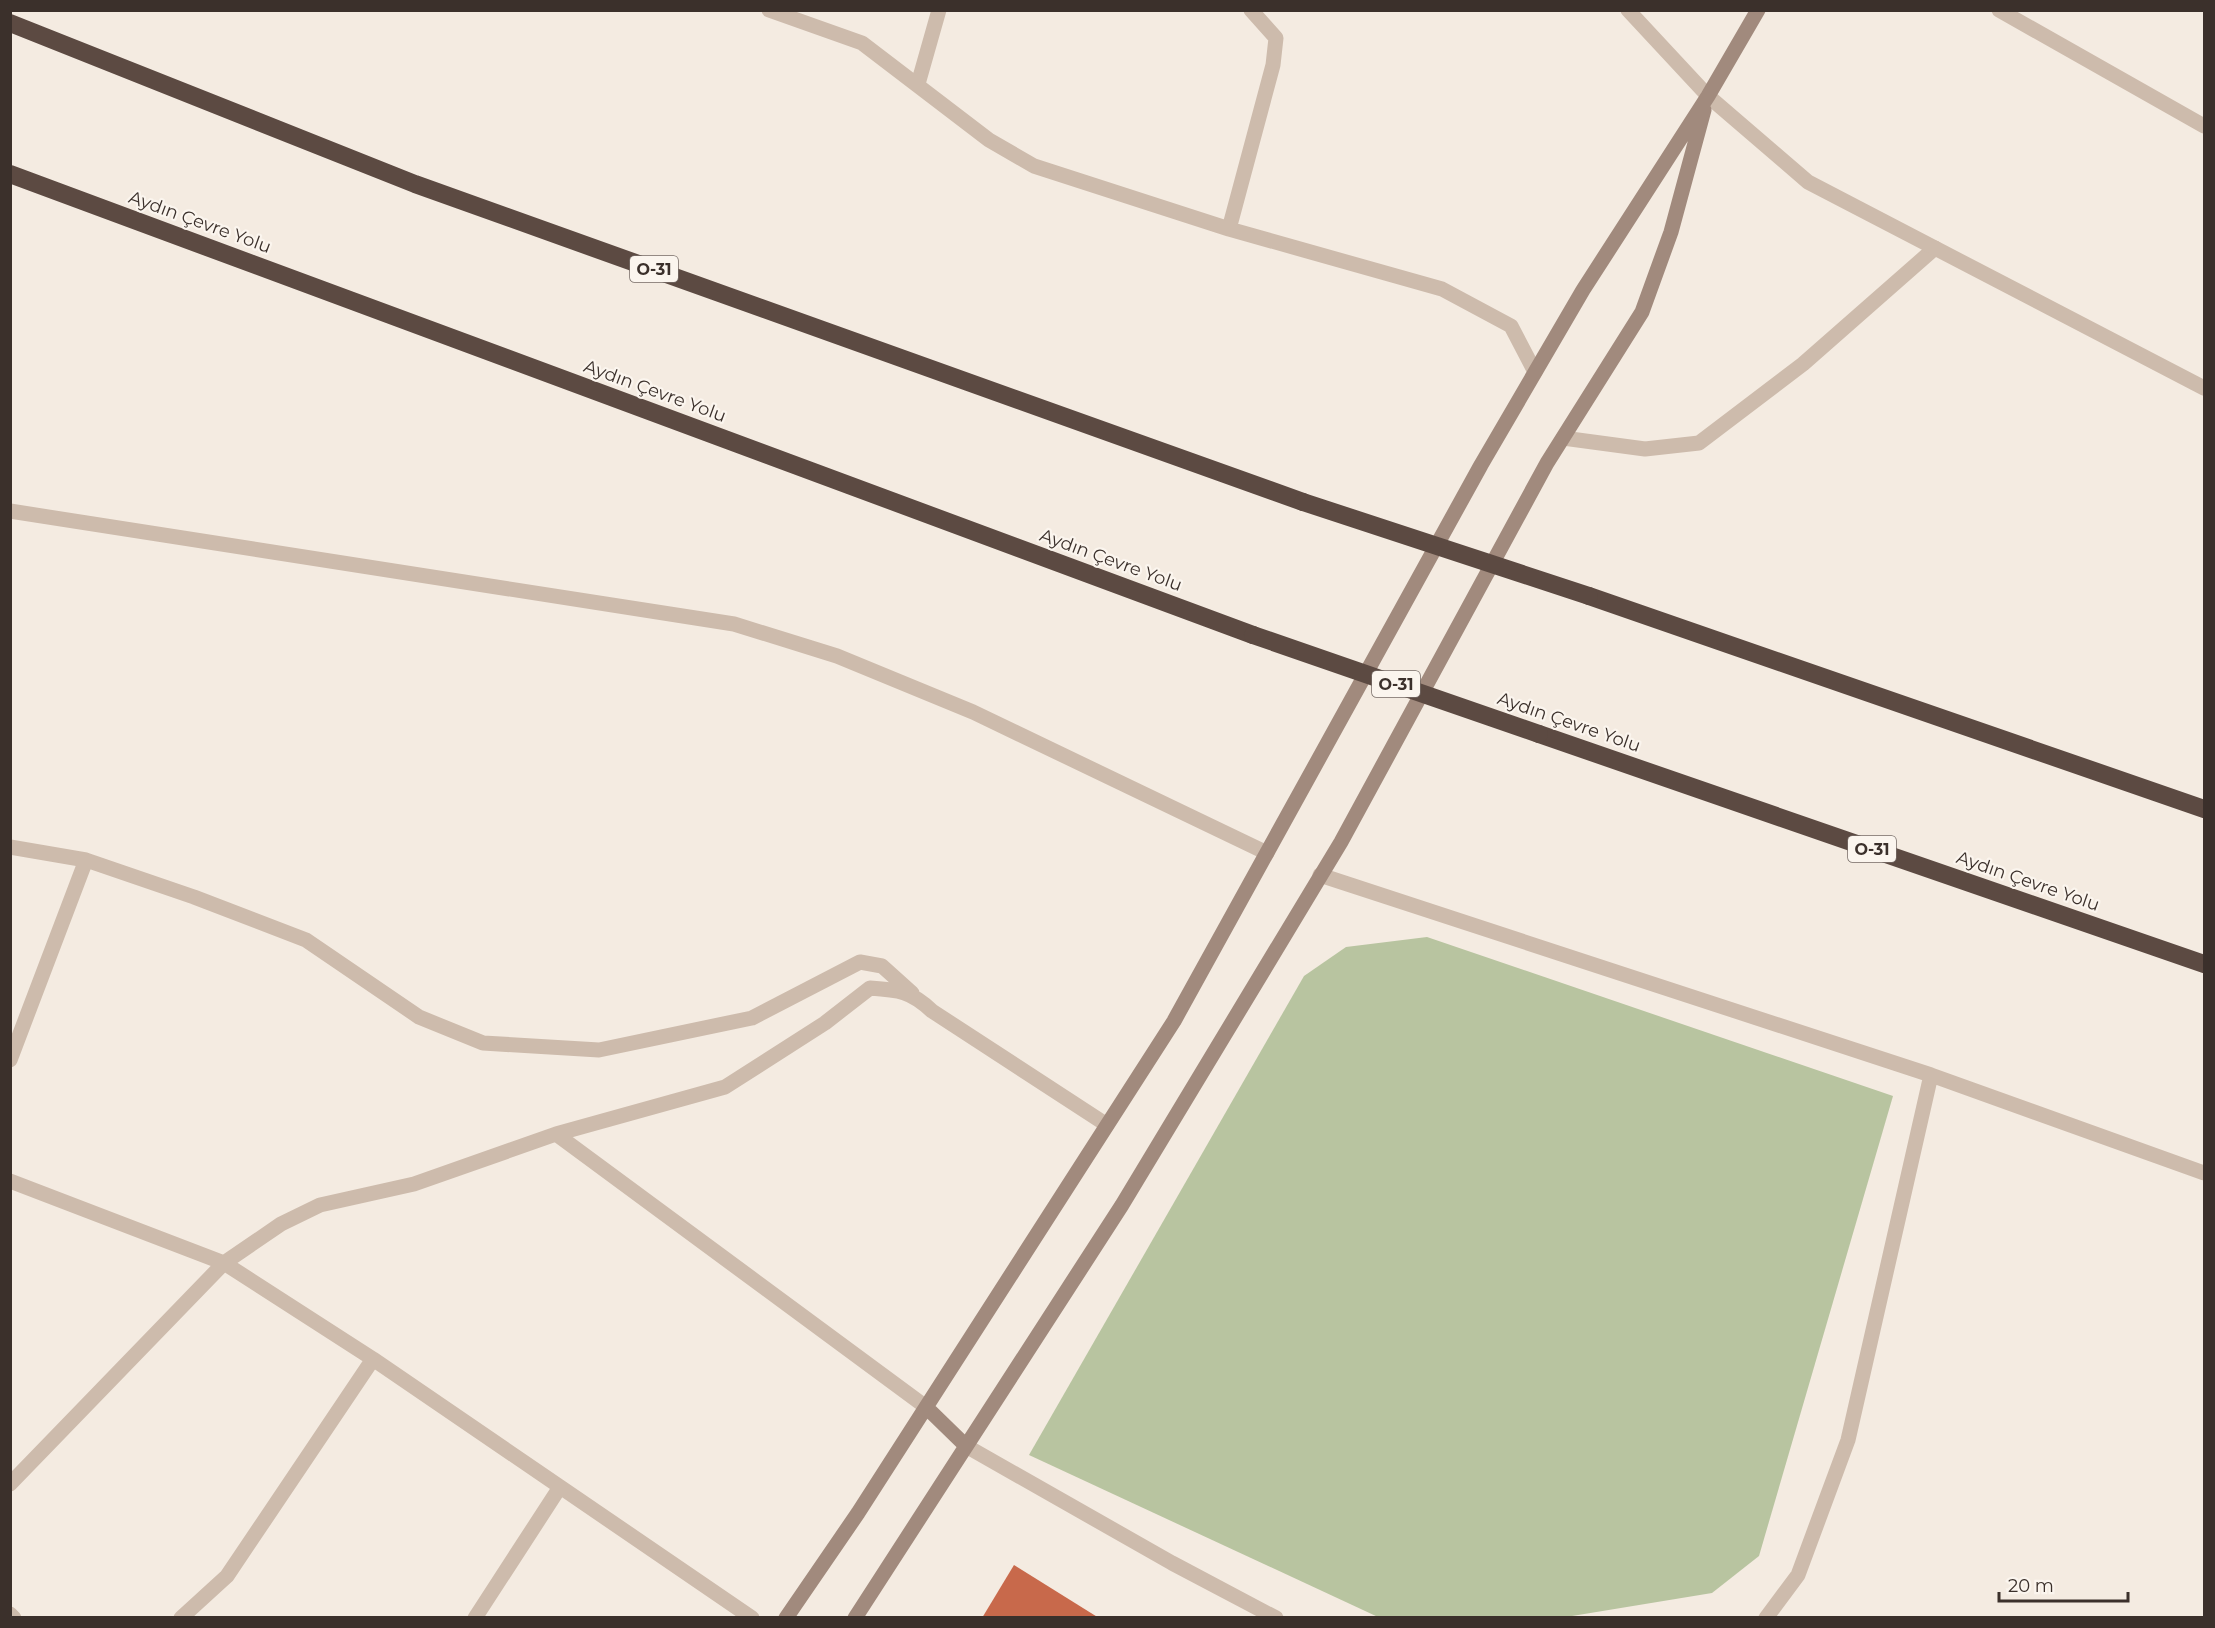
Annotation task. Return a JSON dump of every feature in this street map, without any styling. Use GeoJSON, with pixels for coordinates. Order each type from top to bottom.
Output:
{"type":"FeatureCollection","features":[{"type":"Feature","properties":{"kind":"highway","name":"O-31"},"geometry":{"type":"LineString","coordinates":[[10,22],[415,184],[1304,502],[1588,596],[2205,809]]}},
{"type":"Feature","properties":{"kind":"highway","name":"Aydın Çevre Yolu"},"geometry":{"type":"LineString","coordinates":[[10,174],[1253,635],[2205,964]]}},
{"type":"Feature","properties":{"kind":"main road"},"geometry":{"type":"LineString","coordinates":[[786,1617],[926,1407],[1174,1021],[1535,372],[1583,290],[1708,96],[1758,10]]}},
{"type":"Feature","properties":{"kind":"main road"},"geometry":{"type":"LineString","coordinates":[[855,1617],[1122,1205],[1320,875],[1563,438],[1642,312],[1671,232],[1708,96]]}},
{"type":"Feature","properties":{"kind":"main road"},"geometry":{"type":"LineString","coordinates":[[926,1407],[966,1446]]}},
{"type":"Feature","properties":{"kind":"street"},"geometry":{"type":"LineString","coordinates":[[769,10],[862,43],[989,140],[1034,166],[1229,230],[1442,289],[1511,326],[1535,372]]}},
{"type":"Feature","properties":{"kind":"street"},"geometry":{"type":"LineString","coordinates":[[918,84],[939,10]]}},
{"type":"Feature","properties":{"kind":"street"},"geometry":{"type":"LineString","coordinates":[[1229,230],[1273,65],[1276,38],[1251,10]]}},
{"type":"Feature","properties":{"kind":"street"},"geometry":{"type":"LineString","coordinates":[[1628,10],[1708,96],[1808,182],[2205,388]]}},
{"type":"Feature","properties":{"kind":"street"},"geometry":{"type":"LineString","coordinates":[[1999,10],[2205,126]]}},
{"type":"Feature","properties":{"kind":"street"},"geometry":{"type":"LineString","coordinates":[[1563,438],[1645,448],[1699,442],[1803,364],[1935,248]]}},
{"type":"Feature","properties":{"kind":"street"},"geometry":{"type":"LineString","coordinates":[[10,511],[734,624],[837,656],[973,712],[1267,853]]}},
{"type":"Feature","properties":{"kind":"street"},"geometry":{"type":"LineString","coordinates":[[10,847],[86,860],[194,897],[306,940],[419,1017],[483,1043],[599,1050],[752,1018],[860,962],[882,966],[932,1011],[1107,1125]]}},
{"type":"Feature","properties":{"kind":"street"},"geometry":{"type":"LineString","coordinates":[[10,1060],[86,860]]}},
{"type":"Feature","properties":{"kind":"street"},"geometry":{"type":"LineString","coordinates":[[1320,875],[1931,1075],[2205,1173]]}},
{"type":"Feature","properties":{"kind":"street"},"geometry":{"type":"LineString","coordinates":[[10,1484],[224,1263],[281,1224],[320,1206],[414,1184],[556,1134],[725,1087],[825,1023],[870,988],[898,990],[917,997]]}},
{"type":"Feature","properties":{"kind":"street"},"geometry":{"type":"LineString","coordinates":[[1766,1617],[1798,1575],[1848,1440],[1931,1075]]}},
{"type":"Feature","properties":{"kind":"street"},"geometry":{"type":"LineString","coordinates":[[556,1134],[926,1407]]}},
{"type":"Feature","properties":{"kind":"street"},"geometry":{"type":"LineString","coordinates":[[10,1181],[224,1263],[373,1359],[752,1617]]}},
{"type":"Feature","properties":{"kind":"street"},"geometry":{"type":"LineString","coordinates":[[181,1617],[227,1576],[373,1359]]}},
{"type":"Feature","properties":{"kind":"street"},"geometry":{"type":"LineString","coordinates":[[966,1446],[1172,1563],[1276,1617]]}},
{"type":"Feature","properties":{"kind":"street"},"geometry":{"type":"LineString","coordinates":[[475,1617],[560,1486]]}},
{"type":"Feature","properties":{"kind":"street"},"geometry":{"type":"LineString","coordinates":[[10,1614],[14,1617]]}},
{"type":"Feature","properties":{"kind":"green space"},"geometry":{"type":"Polygon","coordinates":[[[1427,937],[1893,1096],[1759,1556],[1712,1593],[1566,1617],[1378,1617],[1029,1455],[1304,976],[1346,947],[1427,937]]]}},
{"type":"Feature","properties":{"kind":"building"},"geometry":{"type":"Polygon","coordinates":[[[1014,1565],[1099,1618],[982,1618],[1014,1565]]]}}]}
